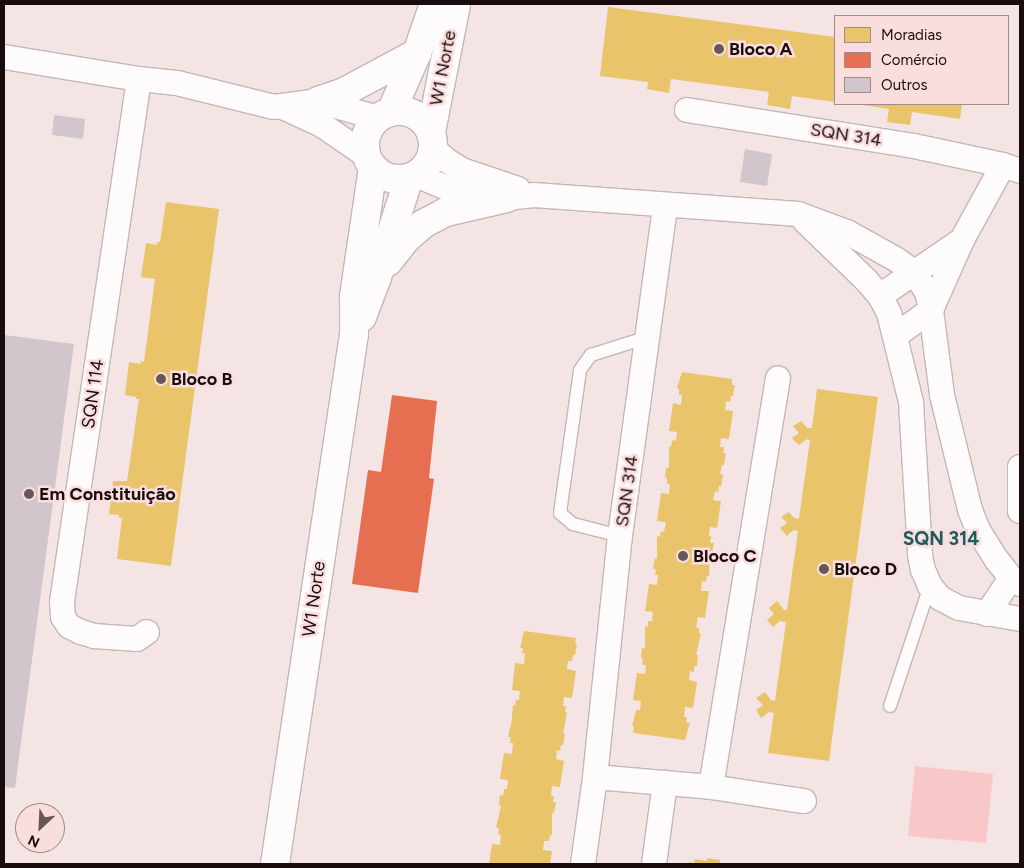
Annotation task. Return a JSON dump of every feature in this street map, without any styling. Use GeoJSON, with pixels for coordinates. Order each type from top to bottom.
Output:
{"type":"FeatureCollection","features":[{"type":"Feature","properties":{"kind":"street","name":"W1 Norte"},"geometry":{"type":"LineString","coordinates":[[385,115],[417,52],[434,4]]}},
{"type":"Feature","properties":{"kind":"street","name":"W1 Norte"},"geometry":{"type":"LineString","coordinates":[[432,140],[456,4]]}},
{"type":"Feature","properties":{"kind":"street"},"geometry":{"type":"LineString","coordinates":[[4,57],[139,79],[178,83],[274,107],[283,107],[318,101],[344,92],[417,52]]}},
{"type":"Feature","properties":{"kind":"street","name":"SQN 114"},"geometry":{"type":"LineString","coordinates":[[139,79],[62,602],[63,617],[69,626],[81,632],[94,636],[137,639],[147,632]]}},
{"type":"Feature","properties":{"kind":"street"},"geometry":{"type":"LineString","coordinates":[[318,101],[385,115],[405,112],[420,118],[446,160],[462,170],[534,195]]}},
{"type":"Feature","properties":{"kind":"street"},"geometry":{"type":"LineString","coordinates":[[283,107],[322,125],[370,162],[384,176],[396,179],[413,177],[454,191],[507,198]]}},
{"type":"Feature","properties":{"kind":"street","name":"SQN 314"},"geometry":{"type":"LineString","coordinates":[[687,110],[914,146],[1012,168],[962,240],[931,310]]}},
{"type":"Feature","properties":{"kind":"street"},"geometry":{"type":"LineString","coordinates":[[370,162],[365,142],[369,129],[385,115]]}},
{"type":"Feature","properties":{"kind":"street"},"geometry":{"type":"LineString","coordinates":[[413,177],[428,164],[432,140]]}},
{"type":"Feature","properties":{"kind":"street","name":"W1 Norte"},"geometry":{"type":"LineString","coordinates":[[275,864],[354,334],[354,296],[370,162]]}},
{"type":"Feature","properties":{"kind":"street","name":"W1 Norte"},"geometry":{"type":"LineString","coordinates":[[354,334],[378,278],[413,177]]}},
{"type":"Feature","properties":{"kind":"street"},"geometry":{"type":"LineString","coordinates":[[378,278],[406,239],[423,224],[446,212],[507,198],[534,195],[665,206],[798,214],[846,232],[875,247],[914,272],[927,292],[942,395],[970,510],[978,530],[1016,581],[987,614]]}},
{"type":"Feature","properties":{"kind":"street","name":"SQN 314"},"geometry":{"type":"LineString","coordinates":[[583,864],[595,776],[620,536],[665,206]]}},
{"type":"Feature","properties":{"kind":"street"},"geometry":{"type":"LineString","coordinates":[[798,214],[843,256],[880,296],[889,313],[912,402],[920,555],[923,570],[930,586],[940,598],[959,608],[1020,619]]}},
{"type":"Feature","properties":{"kind":"street","name":"SQN 314"},"geometry":{"type":"LineString","coordinates":[[880,296],[962,240]]}},
{"type":"Feature","properties":{"kind":"street"},"geometry":{"type":"LineString","coordinates":[[895,336],[931,310]]}},
{"type":"Feature","properties":{"kind":"street"},"geometry":{"type":"LineString","coordinates":[[711,787],[778,378]]}},
{"type":"Feature","properties":{"kind":"street"},"geometry":{"type":"LineString","coordinates":[[912,402],[942,395]]}},
{"type":"Feature","properties":{"kind":"street"},"geometry":{"type":"LineString","coordinates":[[1020,467],[1020,511]]}},
{"type":"Feature","properties":{"kind":"street"},"geometry":{"type":"LineString","coordinates":[[595,776],[711,787],[804,801]]}},
{"type":"Feature","properties":{"kind":"street"},"geometry":{"type":"LineString","coordinates":[[654,864],[665,783]]}},
{"type":"Feature","properties":{"kind":"lane"},"geometry":{"type":"LineString","coordinates":[[620,536],[573,524],[560,513],[577,389],[580,370],[591,354],[648,337]]}},
{"type":"Feature","properties":{"kind":"lane"},"geometry":{"type":"LineString","coordinates":[[890,706],[930,586]]}},
{"type":"Feature","properties":{"kind":"shaded area"},"geometry":{"type":"Polygon","coordinates":[[[915,766],[993,774],[986,843],[908,836],[915,766]]]}},
{"type":"Feature","properties":{"kind":"building: Moradias","name":"Bloco A"},"geometry":{"type":"Polygon","coordinates":[[[608,7],[834,37],[834,102],[792,96],[790,109],[767,105],[769,92],[671,79],[669,93],[647,89],[648,82],[600,76],[608,7]]]}},
{"type":"Feature","properties":{"kind":"building: Moradias"},"geometry":{"type":"Polygon","coordinates":[[[863,105],[962,105],[960,119],[912,112],[910,125],[887,122],[889,109],[863,105]]]}},
{"type":"Feature","properties":{"kind":"building: Moradias","name":"Bloco B"},"geometry":{"type":"Polygon","coordinates":[[[166,202],[219,209],[171,566],[117,559],[122,518],[119,518],[119,515],[109,514],[113,481],[127,481],[139,399],[125,395],[129,362],[141,364],[141,361],[144,362],[155,279],[141,277],[146,243],[157,245],[157,242],[160,242],[166,202]]]}},
{"type":"Feature","properties":{"kind":"building: Moradias","name":"Bloco C"},"geometry":{"type":"Polygon","coordinates":[[[682,372],[732,379],[732,385],[735,385],[730,402],[726,401],[725,410],[733,411],[729,439],[721,438],[720,447],[724,447],[723,453],[726,453],[720,474],[723,475],[721,486],[719,486],[718,492],[715,491],[713,500],[721,501],[717,528],[710,527],[710,543],[714,543],[712,554],[710,554],[709,576],[707,576],[706,582],[702,581],[701,591],[709,591],[705,618],[698,617],[696,627],[699,628],[699,633],[701,633],[696,655],[698,655],[697,666],[694,666],[694,672],[690,671],[689,680],[697,682],[693,708],[685,707],[684,717],[687,717],[686,722],[690,723],[685,740],[633,733],[634,726],[632,726],[636,710],[640,710],[641,701],[633,700],[637,673],[645,674],[646,665],[642,665],[643,659],[641,658],[642,648],[645,649],[645,626],[648,627],[648,621],[652,621],[653,612],[645,611],[649,584],[657,585],[658,575],[655,575],[656,569],[653,569],[655,558],[657,559],[657,536],[660,537],[661,531],[664,532],[666,522],[657,521],[661,493],[669,494],[670,484],[667,484],[667,478],[665,478],[666,468],[669,468],[669,446],[671,447],[672,440],[676,441],[677,432],[669,431],[673,403],[681,405],[682,395],[679,395],[679,389],[677,388],[682,372]]]}},
{"type":"Feature","properties":{"kind":"building: Moradias","name":"Bloco D"},"geometry":{"type":"Polygon","coordinates":[[[817,389],[878,397],[829,761],[768,753],[774,713],[769,712],[761,718],[756,710],[763,705],[756,698],[765,692],[771,700],[775,701],[786,622],[780,621],[773,627],[767,620],[774,614],[769,608],[777,601],[784,610],[787,610],[798,531],[793,530],[787,536],[780,528],[787,523],[781,517],[789,512],[794,518],[799,519],[810,440],[807,439],[799,445],[792,438],[799,433],[793,426],[801,421],[807,428],[812,428],[817,389]]]}},
{"type":"Feature","properties":{"kind":"building: Moradias"},"geometry":{"type":"Polygon","coordinates":[[[524,631],[576,638],[575,644],[577,644],[572,661],[568,661],[567,669],[576,671],[572,698],[564,697],[563,706],[566,706],[565,712],[567,713],[563,734],[565,734],[560,751],[557,750],[556,759],[564,761],[560,787],[552,786],[551,796],[554,796],[553,802],[556,802],[554,813],[552,813],[552,835],[550,835],[549,841],[544,841],[543,850],[552,851],[550,864],[489,864],[492,844],[500,845],[501,835],[498,834],[499,828],[496,828],[501,806],[499,805],[500,795],[503,796],[504,789],[507,789],[508,780],[500,779],[504,753],[512,754],[513,743],[510,743],[511,737],[508,737],[513,705],[515,705],[516,700],[519,700],[520,691],[512,690],[515,663],[524,664],[525,653],[522,653],[523,648],[520,648],[524,631]]]}},
{"type":"Feature","properties":{"kind":"building: Moradias"},"geometry":{"type":"Polygon","coordinates":[[[707,858],[720,860],[720,864],[689,864],[689,862],[694,863],[695,859],[707,861],[707,858]]]}},
{"type":"Feature","properties":{"kind":"building: Comércio"},"geometry":{"type":"Polygon","coordinates":[[[392,395],[437,401],[429,478],[434,479],[418,593],[352,584],[368,470],[381,472],[392,395]]]}},
{"type":"Feature","properties":{"kind":"building: Outros"},"geometry":{"type":"Polygon","coordinates":[[[54,115],[85,119],[83,139],[52,135],[54,115]]]}},
{"type":"Feature","properties":{"kind":"building: Outros"},"geometry":{"type":"Polygon","coordinates":[[[745,149],[772,154],[767,186],[740,182],[745,149]]]}},
{"type":"Feature","properties":{"kind":"building: Outros","name":"Em Constituição"},"geometry":{"type":"Polygon","coordinates":[[[4,335],[74,344],[15,788],[4,787],[4,335]]]}},
{"type":"Feature","properties":{"kind":"place","name":"Bloco A"},"geometry":{"type":"Point","coordinates":[719,49]}},
{"type":"Feature","properties":{"kind":"place","name":"Bloco B"},"geometry":{"type":"Point","coordinates":[161,379]}},
{"type":"Feature","properties":{"kind":"place","name":"Em Constituição"},"geometry":{"type":"Point","coordinates":[29,494]}},
{"type":"Feature","properties":{"kind":"place","name":"Bloco C"},"geometry":{"type":"Point","coordinates":[683,556]}},
{"type":"Feature","properties":{"kind":"place","name":"Bloco D"},"geometry":{"type":"Point","coordinates":[824,569]}},
{"type":"Feature","properties":{"kind":"district","name":"SQN 314"},"geometry":{"type":"Point","coordinates":[941,539]}}]}
